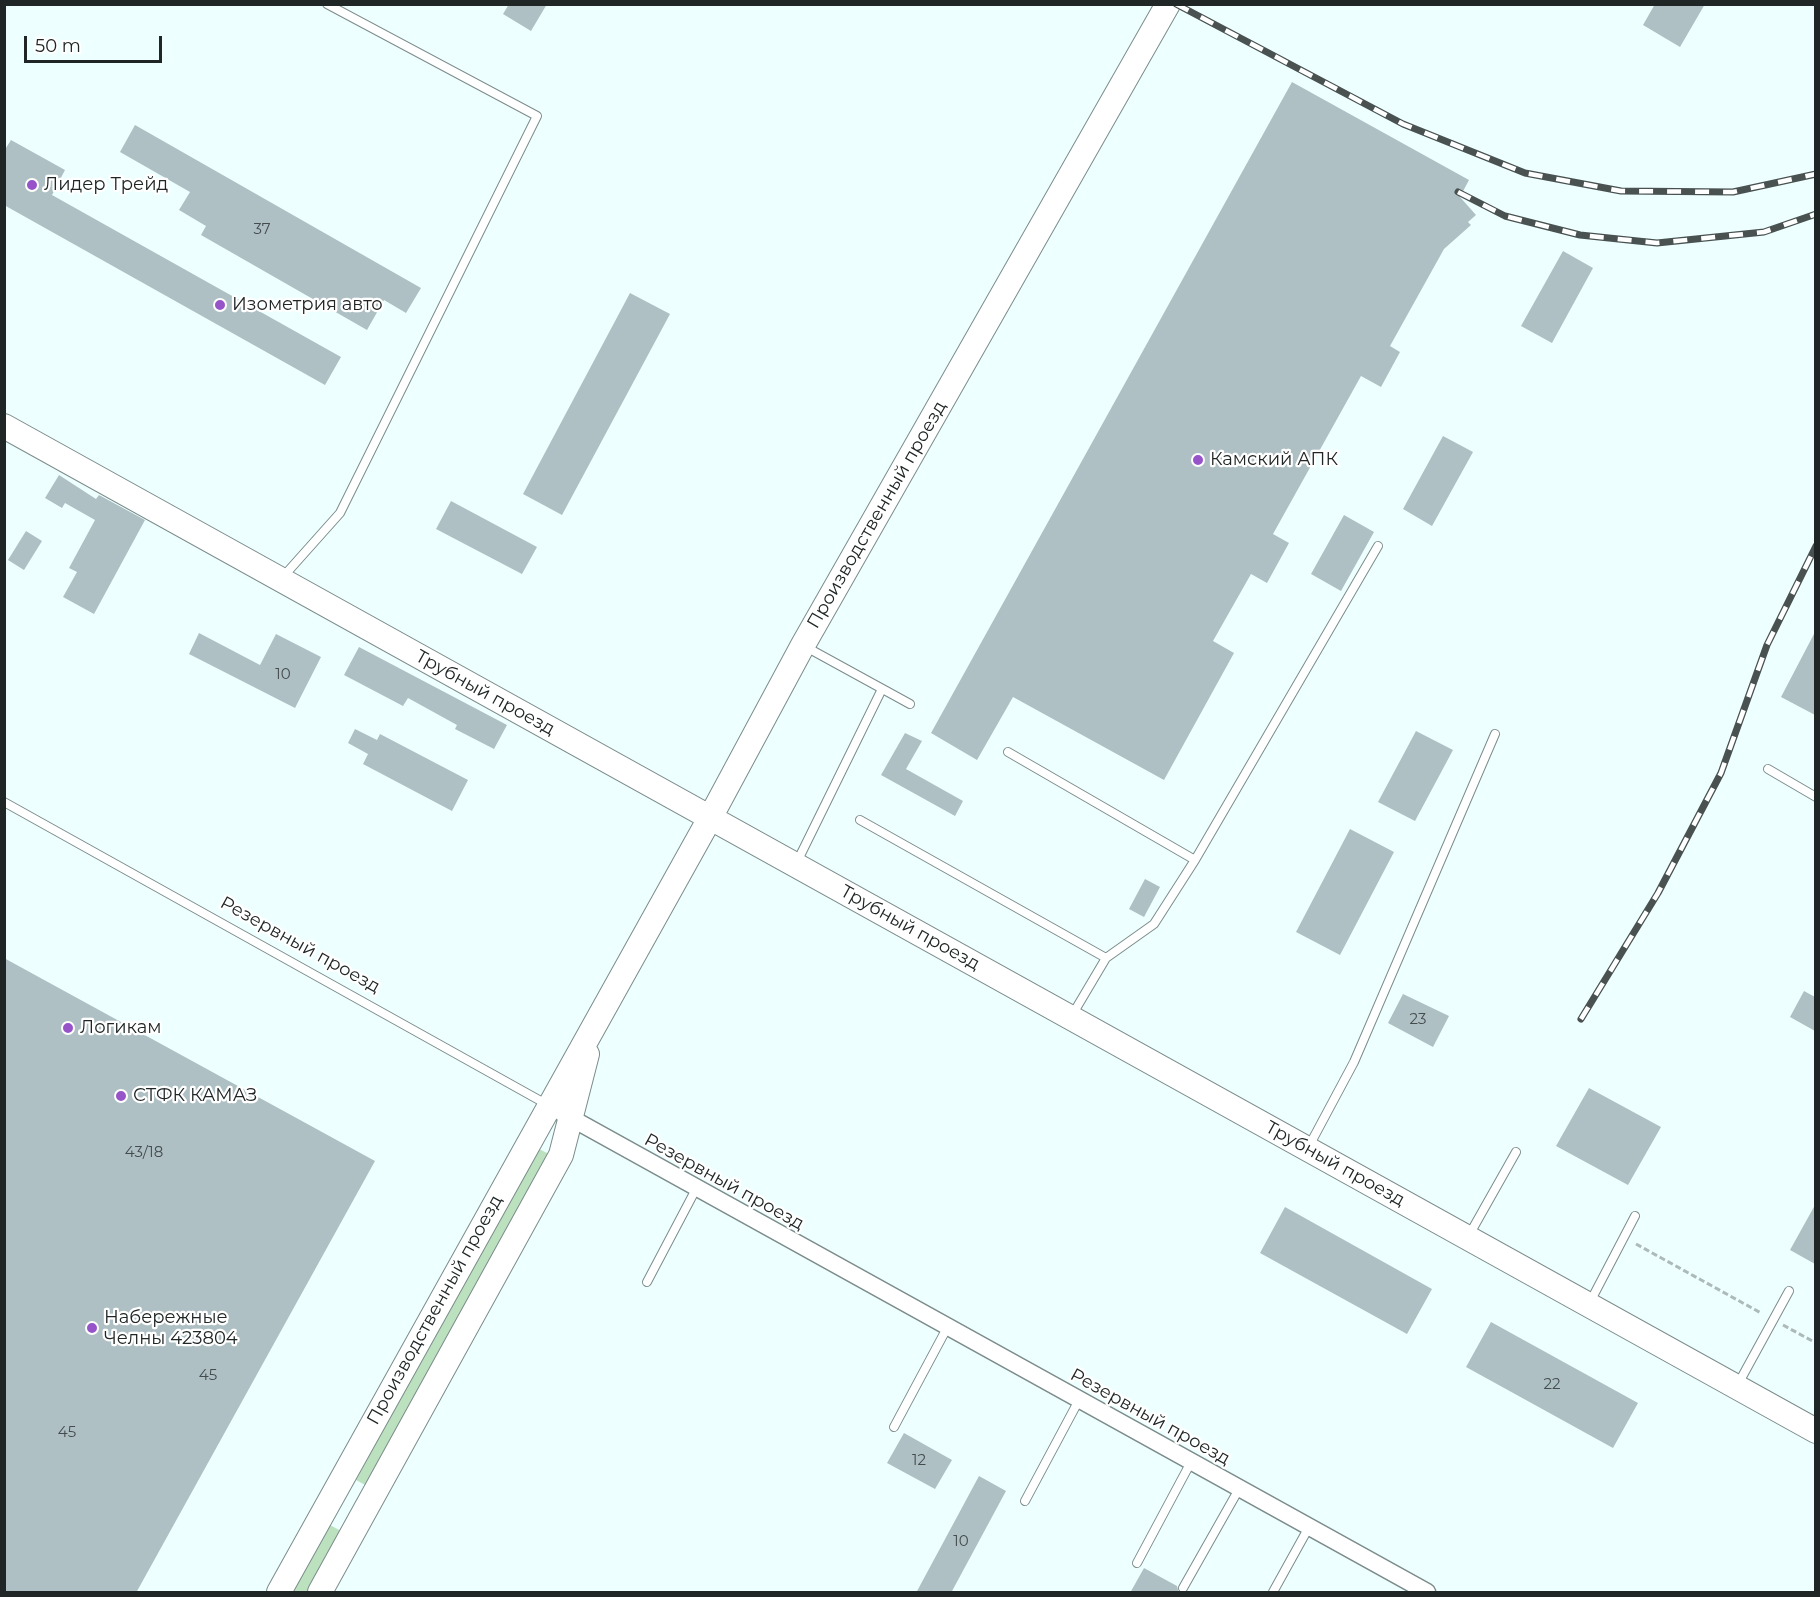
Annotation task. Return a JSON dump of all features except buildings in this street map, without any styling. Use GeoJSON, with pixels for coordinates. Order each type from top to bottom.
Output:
{"type":"FeatureCollection","features":[{"type":"Feature","properties":{"kind":"street","name":"Производственный проезд"},"geometry":{"type":"LineString","coordinates":[[279,1593],[710,818],[802,645],[1168,4]]}},
{"type":"Feature","properties":{"kind":"street","name":"Трубный проезд"},"geometry":{"type":"LineString","coordinates":[[4,426],[1815,1431]]}},
{"type":"Feature","properties":{"kind":"street","name":"Производственный проезд"},"geometry":{"type":"LineString","coordinates":[[320,1593],[561,1155],[593,1029]]}},
{"type":"Feature","properties":{"kind":"street","name":"Резервный проезд"},"geometry":{"type":"LineString","coordinates":[[549,1105],[696,1189],[1427,1593]]}},
{"type":"Feature","properties":{"kind":"street"},"geometry":{"type":"LineString","coordinates":[[332,1497],[363,1514]]}},
{"type":"Feature","properties":{"kind":"lane"},"geometry":{"type":"LineString","coordinates":[[281,579],[340,513],[537,116],[327,4]]}},
{"type":"Feature","properties":{"kind":"lane"},"geometry":{"type":"LineString","coordinates":[[1071,1017],[1106,958],[1154,924],[1195,860],[1378,546]]}},
{"type":"Feature","properties":{"kind":"lane"},"geometry":{"type":"LineString","coordinates":[[802,645],[910,704]]}},
{"type":"Feature","properties":{"kind":"lane"},"geometry":{"type":"LineString","coordinates":[[796,865],[882,689]]}},
{"type":"Feature","properties":{"kind":"lane"},"geometry":{"type":"LineString","coordinates":[[1308,1149],[1354,1062],[1495,734]]}},
{"type":"Feature","properties":{"kind":"lane"},"geometry":{"type":"LineString","coordinates":[[1008,752],[1195,860]]}},
{"type":"Feature","properties":{"kind":"lane"},"geometry":{"type":"LineString","coordinates":[[1768,769],[1815,797]]}},
{"type":"Feature","properties":{"kind":"lane","name":"Резервный проезд"},"geometry":{"type":"LineString","coordinates":[[4,802],[549,1105]]}},
{"type":"Feature","properties":{"kind":"lane"},"geometry":{"type":"LineString","coordinates":[[860,820],[1106,958]]}},
{"type":"Feature","properties":{"kind":"lane"},"geometry":{"type":"LineString","coordinates":[[1468,1238],[1516,1152]]}},
{"type":"Feature","properties":{"kind":"lane"},"geometry":{"type":"LineString","coordinates":[[647,1282],[696,1189]]}},
{"type":"Feature","properties":{"kind":"lane"},"geometry":{"type":"LineString","coordinates":[[1588,1305],[1635,1216]]}},
{"type":"Feature","properties":{"kind":"lane"},"geometry":{"type":"LineString","coordinates":[[1736,1387],[1789,1291]]}},
{"type":"Feature","properties":{"kind":"lane"},"geometry":{"type":"LineString","coordinates":[[894,1427],[947,1328]]}},
{"type":"Feature","properties":{"kind":"lane"},"geometry":{"type":"LineString","coordinates":[[1025,1501],[1079,1400]]}},
{"type":"Feature","properties":{"kind":"lane"},"geometry":{"type":"LineString","coordinates":[[1137,1563],[1191,1462]]}},
{"type":"Feature","properties":{"kind":"lane"},"geometry":{"type":"LineString","coordinates":[[1183,1588],[1239,1489]]}},
{"type":"Feature","properties":{"kind":"lane"},"geometry":{"type":"LineString","coordinates":[[1273,1593],[1309,1527]]}},
{"type":"Feature","properties":{"kind":"path"},"geometry":{"type":"LineString","coordinates":[[1624,1238],[1815,1343]]}},
{"type":"Feature","properties":{"kind":"green space"},"geometry":{"type":"Polygon","coordinates":[[[537,1148],[549,1154],[367,1486],[356,1480],[537,1148]]]}},
{"type":"Feature","properties":{"kind":"green space"},"geometry":{"type":"Polygon","coordinates":[[[328,1524],[341,1531],[307,1592],[291,1592],[328,1524]]]}},
{"type":"Feature","properties":{"kind":"railway"},"geometry":{"type":"LineString","coordinates":[[1176,4],[1403,124],[1525,173],[1621,191],[1733,192],[1816,174]]}},
{"type":"Feature","properties":{"kind":"railway"},"geometry":{"type":"LineString","coordinates":[[1458,192],[1505,216],[1580,235],[1657,243],[1764,232],[1816,214]]}},
{"type":"Feature","properties":{"kind":"railway"},"geometry":{"type":"LineString","coordinates":[[1581,1019],[1658,893],[1721,773],[1767,645],[1816,546]]}},
{"type":"Feature","properties":{"kind":"place","name":"Лидер Трейд"},"geometry":{"type":"Point","coordinates":[32,185]}},
{"type":"Feature","properties":{"kind":"place","name":"Изометрия авто"},"geometry":{"type":"Point","coordinates":[220,305]}},
{"type":"Feature","properties":{"kind":"place","name":"Камский АПК"},"geometry":{"type":"Point","coordinates":[1198,460]}},
{"type":"Feature","properties":{"kind":"place","name":"Логикам"},"geometry":{"type":"Point","coordinates":[68,1028]}},
{"type":"Feature","properties":{"kind":"place","name":"СТФК КАМАЗ"},"geometry":{"type":"Point","coordinates":[121,1096]}},
{"type":"Feature","properties":{"kind":"place","name":"Набережные Челны 423804"},"geometry":{"type":"Point","coordinates":[92,1328]}}]}
